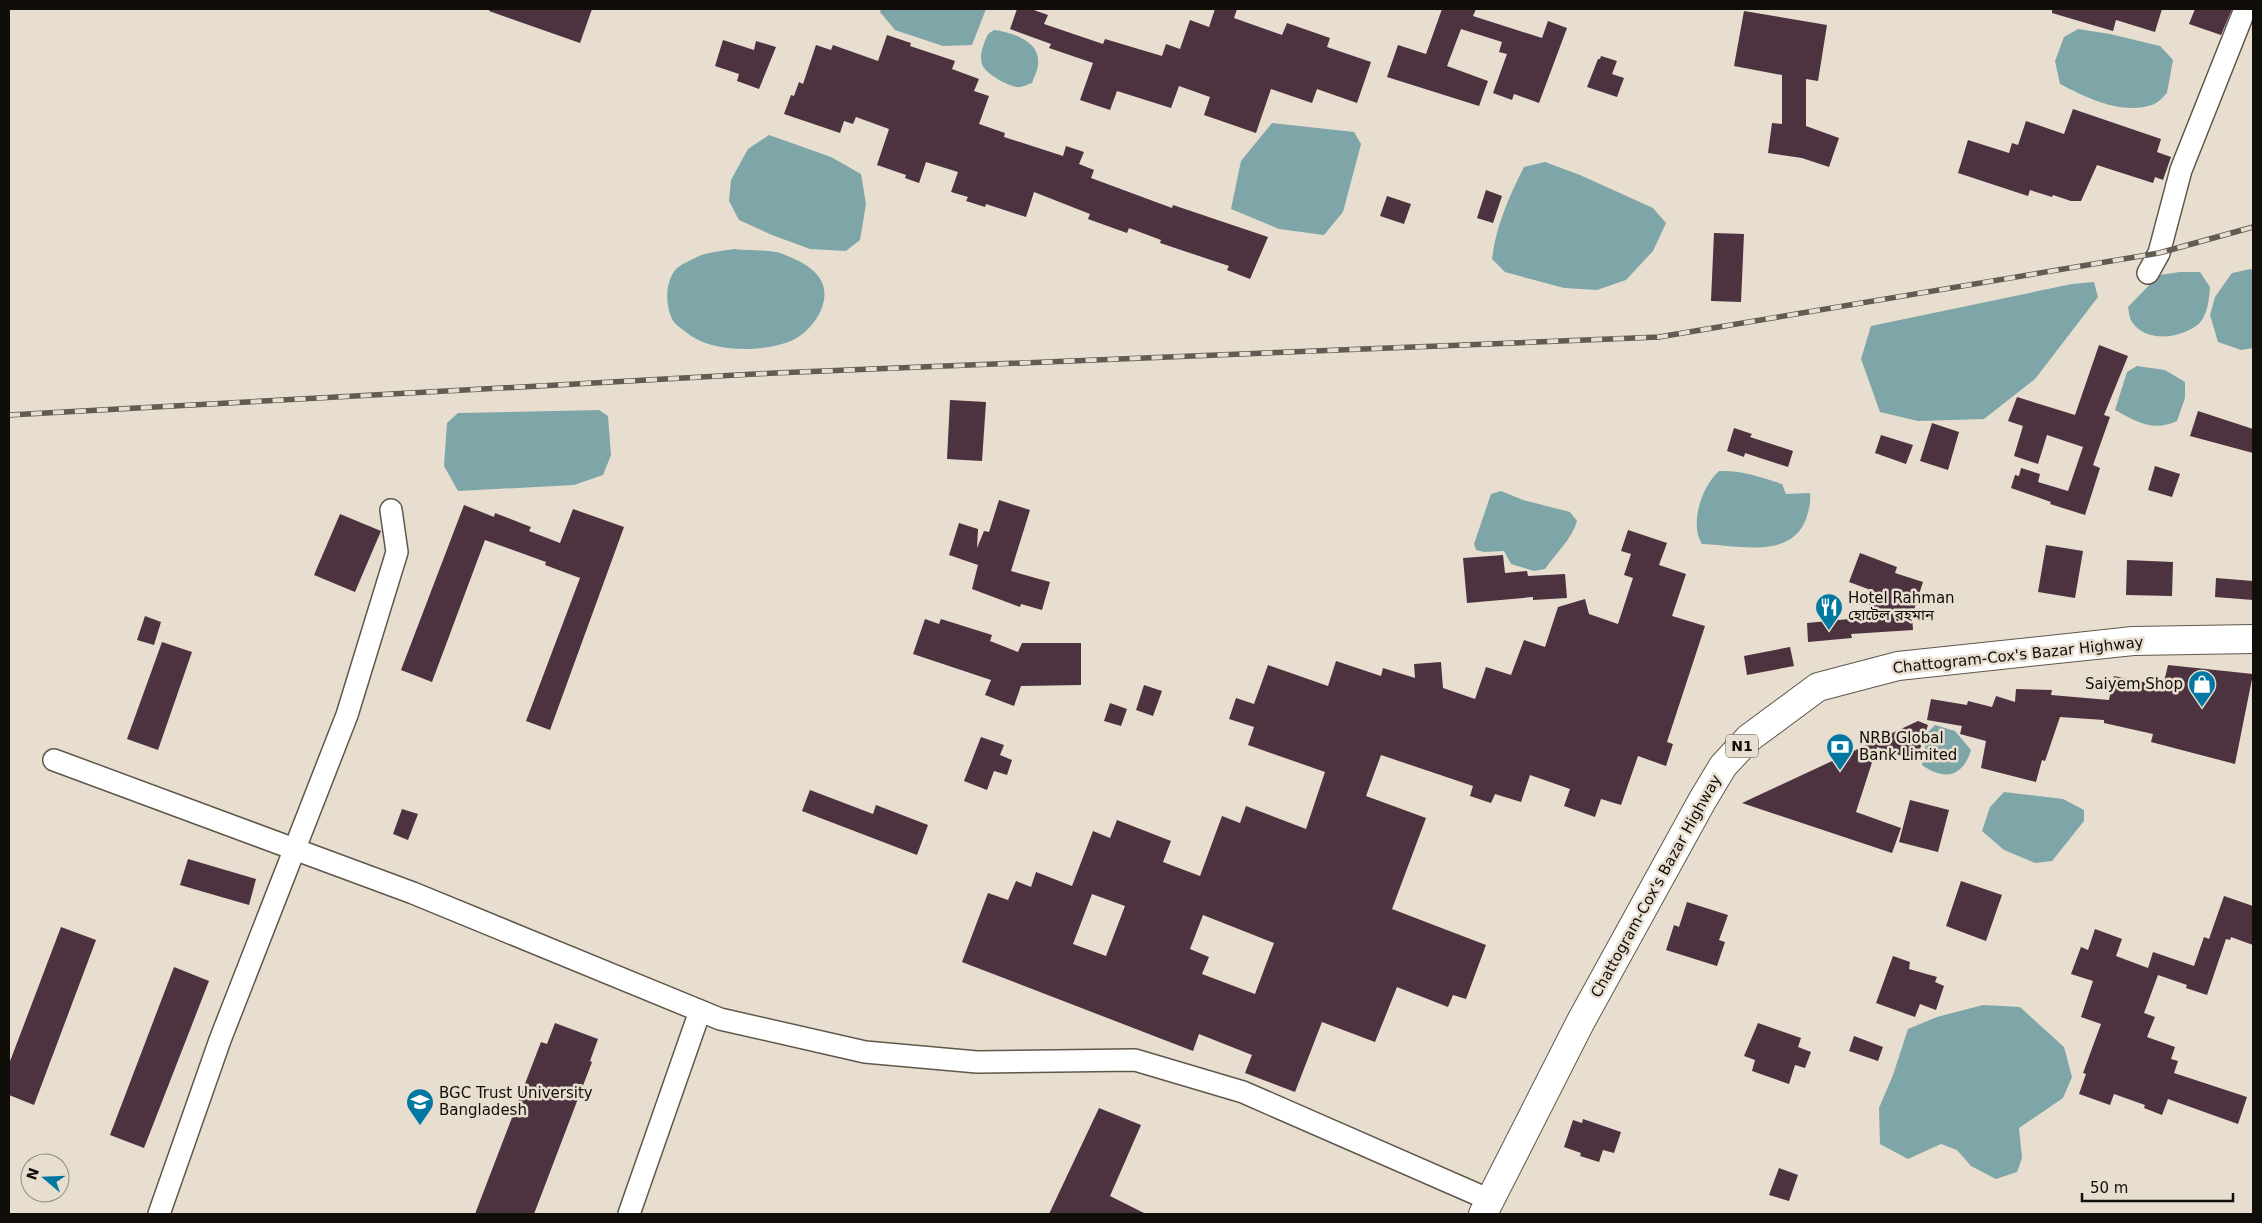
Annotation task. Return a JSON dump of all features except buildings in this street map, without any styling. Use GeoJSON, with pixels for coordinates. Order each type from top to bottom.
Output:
{"type":"FeatureCollection","features":[{"type":"Feature","properties":{"kind":"highway","name":"Chattogram-Cox's Bazar Highway"},"geometry":{"type":"LineString","coordinates":[[1486,1207],[1581,1021],[1723,766],[1749,738],[1818,687],[1898,666],[2133,641],[2253,639]]}},
{"type":"Feature","properties":{"kind":"street"},"geometry":{"type":"LineString","coordinates":[[2148,273],[2159,253],[2181,170],[2245,9]]}},
{"type":"Feature","properties":{"kind":"street"},"geometry":{"type":"LineString","coordinates":[[159,1214],[220,1040],[293,847],[346,715],[397,552],[392,510]]}},
{"type":"Feature","properties":{"kind":"street"},"geometry":{"type":"LineString","coordinates":[[54,760],[293,847],[539,944],[720,1019],[865,1052],[977,1062],[1135,1060],[1243,1092],[1486,1207]]}},
{"type":"Feature","properties":{"kind":"street"},"geometry":{"type":"LineString","coordinates":[[629,1214],[700,1011]]}},
{"type":"Feature","properties":{"kind":"water"},"geometry":{"type":"Polygon","coordinates":[[[881,9],[986,9],[972,45],[943,46],[895,30],[880,12],[881,9]]]}},
{"type":"Feature","properties":{"kind":"water"},"geometry":{"type":"Polygon","coordinates":[[[2078,29],[2110,34],[2160,46],[2173,60],[2167,93],[2152,105],[2128,108],[2104,104],[2060,84],[2055,61],[2064,37],[2078,29]]]}},
{"type":"Feature","properties":{"kind":"water"},"geometry":{"type":"Polygon","coordinates":[[[994,30],[1023,39],[1035,49],[1038,56],[1038,66],[1032,83],[1020,87],[1013,86],[1002,82],[984,68],[981,60],[982,49],[988,34],[994,30]]]}},
{"type":"Feature","properties":{"kind":"water"},"geometry":{"type":"Polygon","coordinates":[[[1272,123],[1354,132],[1361,144],[1343,212],[1324,235],[1279,229],[1231,209],[1241,161],[1272,123]]]}},
{"type":"Feature","properties":{"kind":"water"},"geometry":{"type":"Polygon","coordinates":[[[769,135],[831,157],[861,174],[866,204],[860,240],[846,251],[810,249],[739,220],[729,201],[731,180],[748,149],[769,135]]]}},
{"type":"Feature","properties":{"kind":"water"},"geometry":{"type":"Polygon","coordinates":[[[1545,162],[1580,175],[1653,208],[1666,223],[1653,251],[1626,280],[1597,290],[1564,288],[1505,272],[1492,259],[1504,212],[1524,167],[1545,162]]]}},
{"type":"Feature","properties":{"kind":"water"},"geometry":{"type":"Polygon","coordinates":[[[734,249],[777,252],[802,263],[818,276],[823,285],[823,304],[814,322],[799,337],[765,348],[736,349],[708,344],[696,339],[674,323],[668,307],[667,293],[670,279],[677,268],[701,255],[734,249]]]}},
{"type":"Feature","properties":{"kind":"water"},"geometry":{"type":"Polygon","coordinates":[[[2253,270],[2253,348],[2241,350],[2218,342],[2210,315],[2215,297],[2232,273],[2253,270]]]}},
{"type":"Feature","properties":{"kind":"water"},"geometry":{"type":"Polygon","coordinates":[[[2200,272],[2210,287],[2207,308],[2203,318],[2196,326],[2180,334],[2162,336],[2145,333],[2131,320],[2128,307],[2159,275],[2200,272]]]}},
{"type":"Feature","properties":{"kind":"water"},"geometry":{"type":"Polygon","coordinates":[[[2094,282],[2098,297],[2035,379],[1984,419],[1918,421],[1880,412],[1861,359],[1871,326],[2072,284],[2094,282]]]}},
{"type":"Feature","properties":{"kind":"water"},"geometry":{"type":"Polygon","coordinates":[[[2137,366],[2165,370],[2185,382],[2185,398],[2177,421],[2153,426],[2138,422],[2115,410],[2127,372],[2137,366]]]}},
{"type":"Feature","properties":{"kind":"water"},"geometry":{"type":"Polygon","coordinates":[[[599,410],[608,416],[611,455],[603,475],[574,485],[458,491],[444,466],[447,423],[458,413],[599,410]]]}},
{"type":"Feature","properties":{"kind":"water"},"geometry":{"type":"Polygon","coordinates":[[[1719,471],[1743,473],[1782,484],[1786,494],[1810,493],[1810,503],[1806,519],[1799,532],[1788,540],[1775,545],[1761,547],[1702,544],[1698,536],[1697,526],[1699,506],[1707,486],[1719,471]]]}},
{"type":"Feature","properties":{"kind":"water"},"geometry":{"type":"Polygon","coordinates":[[[1501,491],[1523,500],[1570,512],[1577,521],[1568,540],[1545,569],[1534,571],[1511,564],[1504,551],[1484,552],[1476,550],[1474,544],[1491,494],[1501,491]]]}},
{"type":"Feature","properties":{"kind":"water"},"geometry":{"type":"Polygon","coordinates":[[[1935,725],[1955,731],[1971,750],[1963,766],[1952,774],[1938,773],[1922,765],[1928,732],[1935,725]]]}},
{"type":"Feature","properties":{"kind":"water"},"geometry":{"type":"Polygon","coordinates":[[[2004,792],[2063,799],[2084,810],[2084,821],[2052,861],[2035,863],[2004,850],[1982,831],[1990,807],[2004,792]]]}},
{"type":"Feature","properties":{"kind":"water"},"geometry":{"type":"Polygon","coordinates":[[[1983,1005],[2020,1007],[2064,1047],[2072,1077],[2063,1098],[2019,1128],[2022,1158],[2017,1172],[1996,1179],[1971,1166],[1957,1150],[1941,1144],[1908,1159],[1880,1144],[1879,1108],[1893,1075],[1908,1029],[1937,1017],[1983,1005]]]}},
{"type":"Feature","properties":{"kind":"railway"},"geometry":{"type":"LineString","coordinates":[[9,415],[775,373],[1659,337],[2159,253],[2253,227]]}},
{"type":"Feature","properties":{"kind":"place","name":"Hotel Rahman হোটেল রহমান"},"geometry":{"type":"Point","coordinates":[1829,631]}},
{"type":"Feature","properties":{"kind":"place","name":"Saiyem Shop"},"geometry":{"type":"Point","coordinates":[2202,708]}},
{"type":"Feature","properties":{"kind":"place","name":"NRB Global Bank Limited"},"geometry":{"type":"Point","coordinates":[1840,771]}},
{"type":"Feature","properties":{"kind":"place","name":"BGC Trust University Bangladesh"},"geometry":{"type":"Point","coordinates":[420,1126]}}]}
